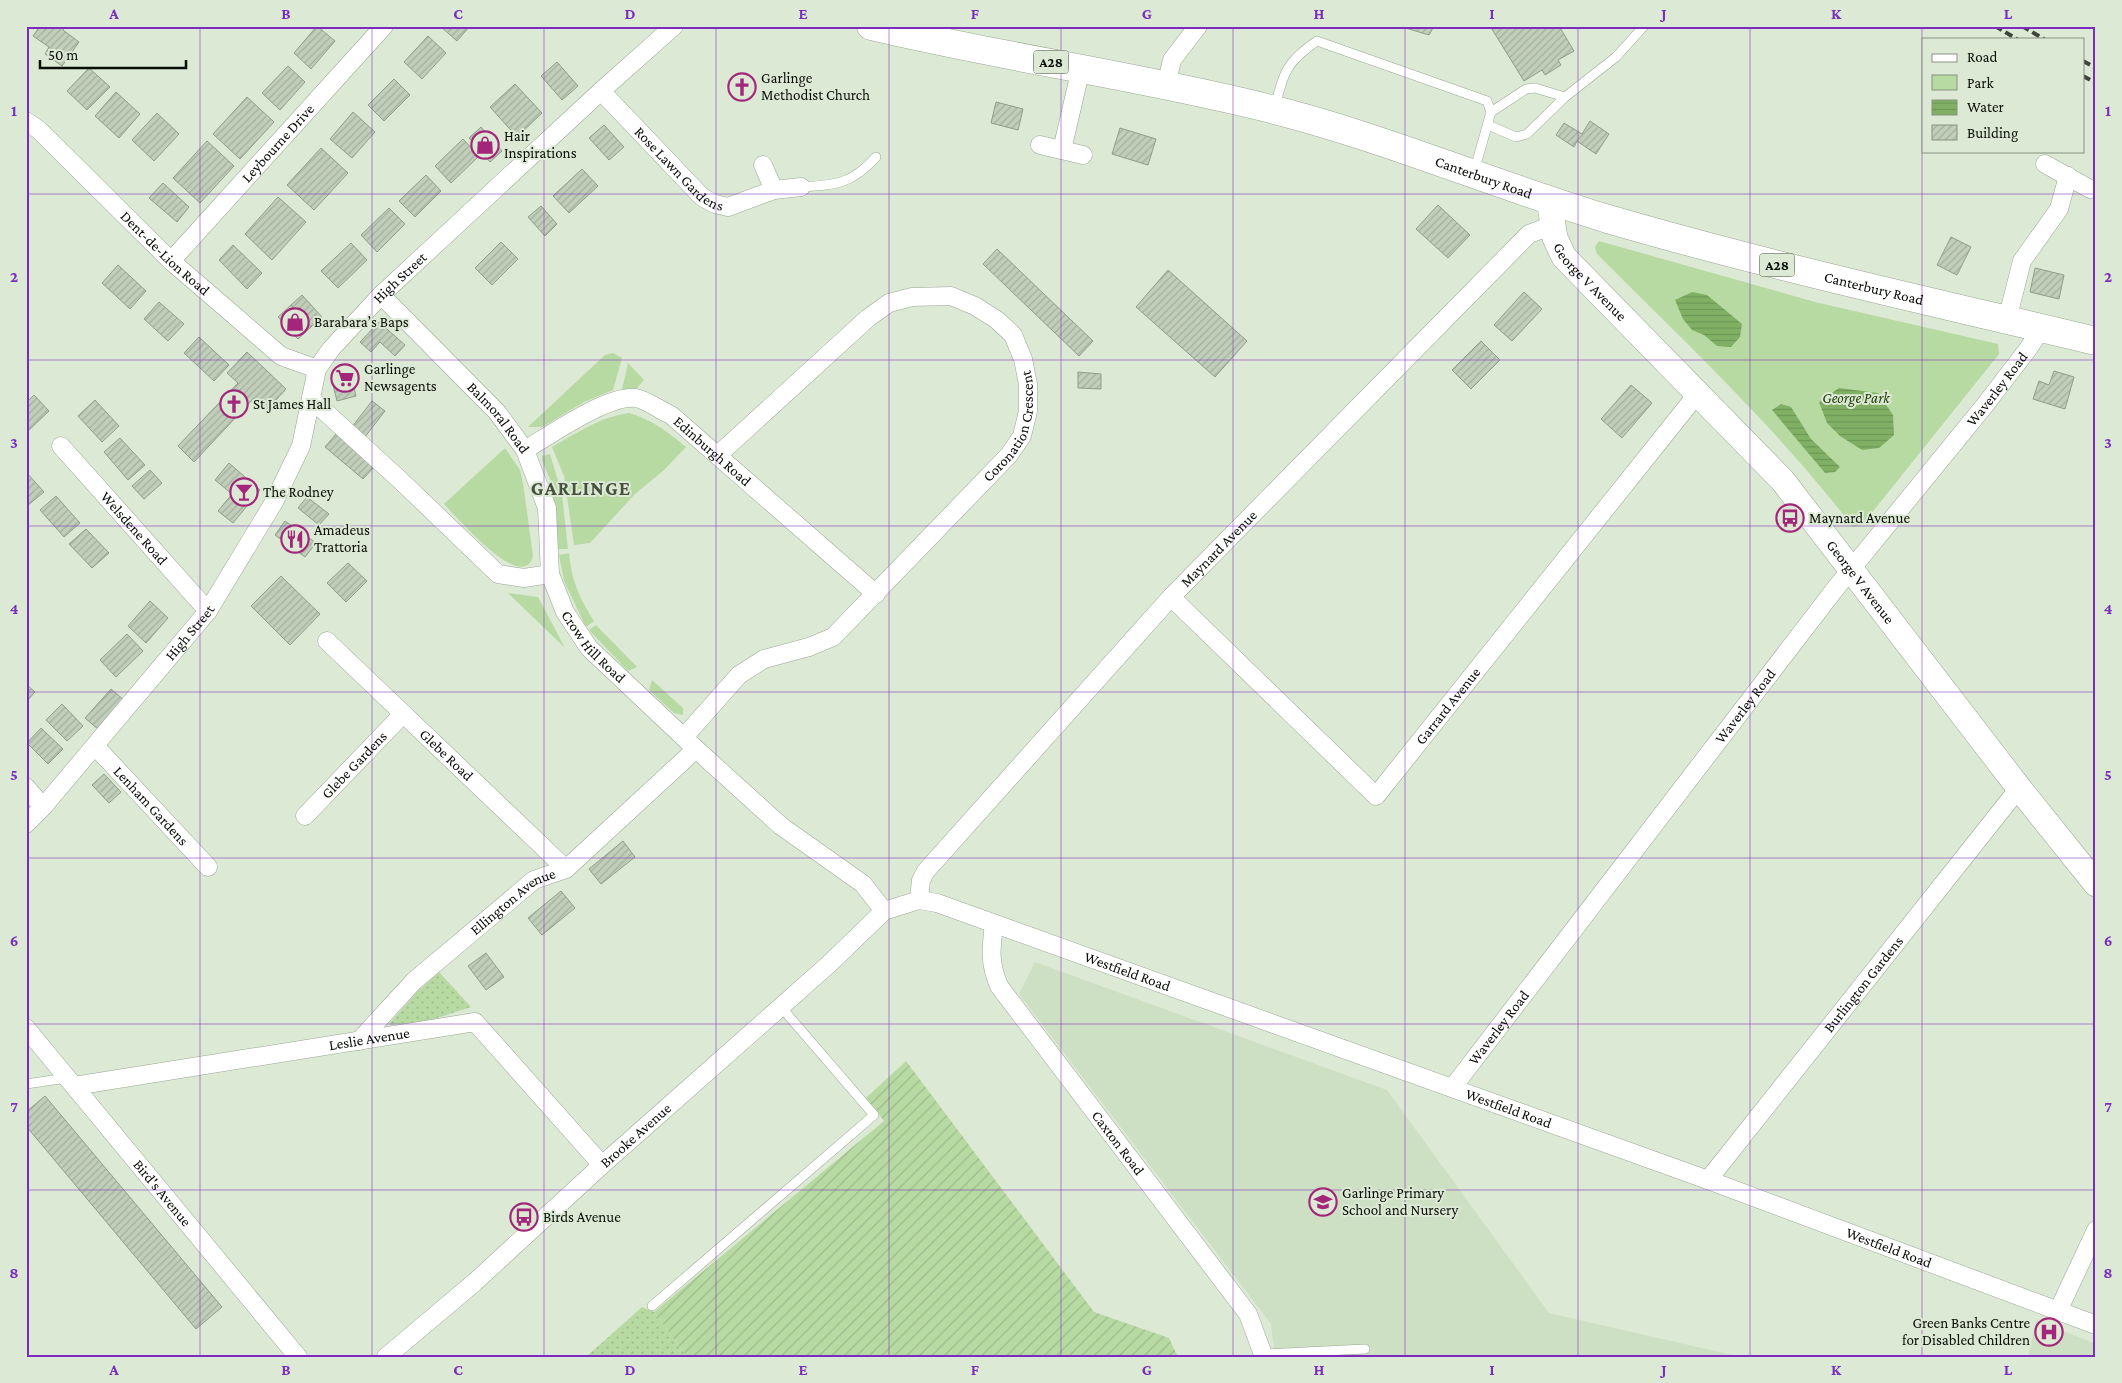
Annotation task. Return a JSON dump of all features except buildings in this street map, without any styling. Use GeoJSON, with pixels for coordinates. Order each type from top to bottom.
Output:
{"type":"FeatureCollection","features":[{"type":"Feature","properties":{"kind":"highway","name":"Canterbury Road"},"geometry":{"type":"LineString","coordinates":[[871,26],[943,43],[1081,68],[1274,110],[1346,130],[1605,218],[1744,256],[2096,341]]}},
{"type":"Feature","properties":{"kind":"main road","name":"George V Avenue"},"geometry":{"type":"LineString","coordinates":[[1549,198],[1555,238],[1564,257],[1783,481],[2019,788],[2096,884]]}},
{"type":"Feature","properties":{"kind":"street","name":"Leybourne Drive"},"geometry":{"type":"LineString","coordinates":[[171,260],[384,26]]}},
{"type":"Feature","properties":{"kind":"street","name":"High Street"},"geometry":{"type":"LineString","coordinates":[[26,824],[43,807],[208,611],[274,502],[301,446],[317,369],[331,349],[381,295],[674,26]]}},
{"type":"Feature","properties":{"kind":"street"},"geometry":{"type":"LineString","coordinates":[[1166,86],[1172,60],[1198,26]]}},
{"type":"Feature","properties":{"kind":"street"},"geometry":{"type":"LineString","coordinates":[[1062,150],[1081,68]]}},
{"type":"Feature","properties":{"kind":"street","name":"Rose Lawn Gardens"},"geometry":{"type":"LineString","coordinates":[[601,91],[702,196],[714,204],[728,207],[774,190],[802,187]]}},
{"type":"Feature","properties":{"kind":"street","name":"Dent-de-Lion Road"},"geometry":{"type":"LineString","coordinates":[[26,121],[39,130],[171,260],[281,356],[317,369]]}},
{"type":"Feature","properties":{"kind":"street"},"geometry":{"type":"LineString","coordinates":[[1040,145],[1082,156]]}},
{"type":"Feature","properties":{"kind":"street"},"geometry":{"type":"LineString","coordinates":[[2045,164],[2090,189]]}},
{"type":"Feature","properties":{"kind":"street"},"geometry":{"type":"LineString","coordinates":[[762,165],[774,190]]}},
{"type":"Feature","properties":{"kind":"street"},"geometry":{"type":"LineString","coordinates":[[2007,320],[2022,261],[2059,208],[2068,176]]}},
{"type":"Feature","properties":{"kind":"street","name":"Maynard Avenue"},"geometry":{"type":"LineString","coordinates":[[919,900],[921,880],[926,871],[1172,597],[1529,234],[1553,225]]}},
{"type":"Feature","properties":{"kind":"street","name":"Balmoral Road"},"geometry":{"type":"LineString","coordinates":[[381,295],[497,412],[525,450],[546,508],[550,574]]}},
{"type":"Feature","properties":{"kind":"street","name":"Coronation Crescent"},"geometry":{"type":"LineString","coordinates":[[690,743],[739,675],[764,658],[809,647],[833,637],[1009,456],[1022,436],[1028,411],[1025,371],[1013,335],[997,320],[975,306],[951,296],[912,297],[889,303],[868,318],[718,455]]}},
{"type":"Feature","properties":{"kind":"street","name":"Waverley Road"},"geometry":{"type":"LineString","coordinates":[[1453,1087],[1852,570],[2018,363],[2042,328]]}},
{"type":"Feature","properties":{"kind":"street","name":"Garrard Avenue"},"geometry":{"type":"LineString","coordinates":[[1172,597],[1376,796],[1698,392]]}},
{"type":"Feature","properties":{"kind":"street","name":"Edinburgh Road"},"geometry":{"type":"LineString","coordinates":[[525,450],[584,414],[614,402],[637,398],[671,415],[876,594]]}},
{"type":"Feature","properties":{"kind":"street"},"geometry":{"type":"LineString","coordinates":[[311,399],[399,479],[498,574],[524,578],[550,574]]}},
{"type":"Feature","properties":{"kind":"street","name":"Welsdene Road"},"geometry":{"type":"LineString","coordinates":[[60,446],[208,611]]}},
{"type":"Feature","properties":{"kind":"street","name":"Crow Hill Road"},"geometry":{"type":"LineString","coordinates":[[550,574],[565,612],[589,648],[781,826],[863,884],[884,911]]}},
{"type":"Feature","properties":{"kind":"street","name":"Glebe Road"},"geometry":{"type":"LineString","coordinates":[[327,640],[566,869]]}},
{"type":"Feature","properties":{"kind":"street","name":"Glebe Gardens"},"geometry":{"type":"LineString","coordinates":[[305,816],[403,714]]}},
{"type":"Feature","properties":{"kind":"street","name":"Ellington Avenue"},"geometry":{"type":"LineString","coordinates":[[359,1040],[414,981],[534,880],[566,869],[690,743]]}},
{"type":"Feature","properties":{"kind":"street","name":"Lenham Gardens"},"geometry":{"type":"LineString","coordinates":[[95,746],[208,867]]}},
{"type":"Feature","properties":{"kind":"street"},"geometry":{"type":"LineString","coordinates":[[26,787],[43,807]]}},
{"type":"Feature","properties":{"kind":"street","name":"Burlington Gardens"},"geometry":{"type":"LineString","coordinates":[[1708,1180],[2019,788]]}},
{"type":"Feature","properties":{"kind":"street"},"geometry":{"type":"LineString","coordinates":[[884,911],[919,900]]}},
{"type":"Feature","properties":{"kind":"street","name":"Westfield Road"},"geometry":{"type":"LineString","coordinates":[[919,900],[937,903],[1453,1087],[2096,1325]]}},
{"type":"Feature","properties":{"kind":"street","name":"Brooke Avenue"},"geometry":{"type":"LineString","coordinates":[[386,1357],[475,1282],[884,911]]}},
{"type":"Feature","properties":{"kind":"street","name":"Caxton Road"},"geometry":{"type":"LineString","coordinates":[[994,924],[991,969],[999,986],[1248,1314],[1264,1355]]}},
{"type":"Feature","properties":{"kind":"street","name":"Leslie Avenue"},"geometry":{"type":"LineString","coordinates":[[70,1082],[475,1022],[602,1165]]}},
{"type":"Feature","properties":{"kind":"street","name":"Bird's Avenue"},"geometry":{"type":"LineString","coordinates":[[26,1028],[298,1357]]}},
{"type":"Feature","properties":{"kind":"street"},"geometry":{"type":"LineString","coordinates":[[2058,1311],[2096,1230]]}},
{"type":"Feature","properties":{"kind":"lane"},"geometry":{"type":"LineString","coordinates":[[1488,125],[1516,137],[1526,134],[1565,97],[1616,57],[1644,26]]}},
{"type":"Feature","properties":{"kind":"lane"},"geometry":{"type":"LineString","coordinates":[[1274,110],[1283,75],[1301,52],[1317,41],[1483,98],[1490,106],[1491,112],[1473,173]]}},
{"type":"Feature","properties":{"kind":"lane"},"geometry":{"type":"LineString","coordinates":[[1491,112],[1526,89],[1535,88],[1565,97]]}},
{"type":"Feature","properties":{"kind":"lane"},"geometry":{"type":"LineString","coordinates":[[802,187],[839,184],[852,180],[876,156]]}},
{"type":"Feature","properties":{"kind":"lane"},"geometry":{"type":"LineString","coordinates":[[652,1306],[874,1115],[780,1007]]}},
{"type":"Feature","properties":{"kind":"lane"},"geometry":{"type":"LineString","coordinates":[[26,1084],[70,1082]]}},
{"type":"Feature","properties":{"kind":"lane"},"geometry":{"type":"LineString","coordinates":[[1264,1355],[1365,1349]]}},
{"type":"Feature","properties":{"kind":"shaded area","name":"Garlinge Primary School and Nursery"},"geometry":{"type":"Polygon","coordinates":[[[1035,962],[1387,1090],[1549,1313],[1741,1357],[1275,1357],[1271,1324],[1019,994],[1035,962]]]}},
{"type":"Feature","properties":{"kind":"shaded area","name":"Green Banks Centre for Disabled Children"},"geometry":{"type":"Polygon","coordinates":[[[2036,1320],[2096,1344],[2096,1357],[2028,1357],[2036,1320]]]}},
{"type":"Feature","properties":{"kind":"green space","name":"George Park"},"geometry":{"type":"Polygon","coordinates":[[[1599,241],[1815,302],[1998,344],[1999,354],[1862,525],[1853,527],[1824,490],[1762,420],[1597,254],[1595,247],[1599,241]]]}},
{"type":"Feature","properties":{"kind":"green space"},"geometry":{"type":"Polygon","coordinates":[[[613,353],[622,358],[613,390],[584,402],[542,427],[528,427],[605,355],[613,353]]]}},
{"type":"Feature","properties":{"kind":"green space"},"geometry":{"type":"Polygon","coordinates":[[[628,363],[644,380],[636,389],[622,390],[628,363]]]}},
{"type":"Feature","properties":{"kind":"green space"},"geometry":{"type":"Polygon","coordinates":[[[629,413],[659,427],[686,447],[663,471],[635,494],[590,543],[574,545],[564,476],[552,447],[598,422],[629,413]]]}},
{"type":"Feature","properties":{"kind":"green space"},"geometry":{"type":"Polygon","coordinates":[[[505,448],[520,470],[523,483],[533,556],[527,565],[517,566],[504,560],[489,549],[444,504],[505,448]]]}},
{"type":"Feature","properties":{"kind":"green space"},"geometry":{"type":"Polygon","coordinates":[[[550,454],[562,494],[568,549],[558,549],[551,482],[542,460],[542,456],[550,454]]]}},
{"type":"Feature","properties":{"kind":"green space"},"geometry":{"type":"Polygon","coordinates":[[[569,553],[577,589],[594,621],[586,627],[564,581],[559,555],[569,553]]]}},
{"type":"Feature","properties":{"kind":"green space"},"geometry":{"type":"Polygon","coordinates":[[[508,593],[538,597],[565,648],[508,593]]]}},
{"type":"Feature","properties":{"kind":"green space"},"geometry":{"type":"Polygon","coordinates":[[[596,625],[637,667],[628,671],[589,630],[596,625]]]}},
{"type":"Feature","properties":{"kind":"green space"},"geometry":{"type":"Polygon","coordinates":[[[652,680],[683,708],[683,715],[674,713],[649,690],[652,680]]]}},
{"type":"Feature","properties":{"kind":"green space"},"geometry":{"type":"Polygon","coordinates":[[[439,972],[471,1007],[425,1022],[388,1025],[418,991],[439,972]]]}},
{"type":"Feature","properties":{"kind":"green space"},"geometry":{"type":"Polygon","coordinates":[[[906,1061],[1094,1312],[1169,1338],[1178,1357],[687,1357],[654,1312],[884,1121],[866,1098],[906,1061]]]}},
{"type":"Feature","properties":{"kind":"green space"},"geometry":{"type":"Polygon","coordinates":[[[642,1307],[654,1312],[687,1357],[586,1357],[642,1307]]]}},
{"type":"Feature","properties":{"kind":"water"},"geometry":{"type":"Polygon","coordinates":[[[1692,292],[1707,295],[1742,324],[1740,337],[1731,347],[1717,346],[1704,335],[1692,330],[1683,319],[1675,300],[1692,292]]]}},
{"type":"Feature","properties":{"kind":"water"},"geometry":{"type":"Polygon","coordinates":[[[1839,388],[1878,393],[1893,415],[1894,435],[1879,448],[1862,450],[1840,436],[1827,423],[1819,402],[1839,388]]]}},
{"type":"Feature","properties":{"kind":"water"},"geometry":{"type":"Polygon","coordinates":[[[1781,404],[1791,407],[1811,439],[1840,467],[1835,472],[1825,473],[1772,410],[1781,404]]]}},
{"type":"Feature","properties":{"kind":"railway"},"geometry":{"type":"LineString","coordinates":[[1995,26],[2015,38]]}},
{"type":"Feature","properties":{"kind":"railway"},"geometry":{"type":"LineString","coordinates":[[2022,26],[2042,38]]}},
{"type":"Feature","properties":{"kind":"railway"},"geometry":{"type":"LineString","coordinates":[[2084,62],[2096,68]]}},
{"type":"Feature","properties":{"kind":"railway"},"geometry":{"type":"LineString","coordinates":[[2084,77],[2096,83]]}},
{"type":"Feature","properties":{"kind":"place","name":"Garlinge Methodist Church"},"geometry":{"type":"Point","coordinates":[742,87]}},
{"type":"Feature","properties":{"kind":"place","name":"Hair Inspirations"},"geometry":{"type":"Point","coordinates":[485,145]}},
{"type":"Feature","properties":{"kind":"place","name":"Barabara’s Baps"},"geometry":{"type":"Point","coordinates":[295,322]}},
{"type":"Feature","properties":{"kind":"place","name":"Garlinge Newsagents"},"geometry":{"type":"Point","coordinates":[345,378]}},
{"type":"Feature","properties":{"kind":"place","name":"St James Hall"},"geometry":{"type":"Point","coordinates":[234,404]}},
{"type":"Feature","properties":{"kind":"place","name":"The Rodney"},"geometry":{"type":"Point","coordinates":[244,492]}},
{"type":"Feature","properties":{"kind":"place","name":"Maynard Avenue"},"geometry":{"type":"Point","coordinates":[1790,518]}},
{"type":"Feature","properties":{"kind":"place","name":"Amadeus Trattoria"},"geometry":{"type":"Point","coordinates":[295,539]}},
{"type":"Feature","properties":{"kind":"place","name":"Garlinge Primary School and Nursery"},"geometry":{"type":"Point","coordinates":[1323,1202]}},
{"type":"Feature","properties":{"kind":"place","name":"Birds Avenue"},"geometry":{"type":"Point","coordinates":[524,1217]}},
{"type":"Feature","properties":{"kind":"place","name":"Green Banks Centre for Disabled Children"},"geometry":{"type":"Point","coordinates":[2049,1332]}},
{"type":"Feature","properties":{"kind":"district","name":"GARLINGE"},"geometry":{"type":"Point","coordinates":[581,488]}}]}
